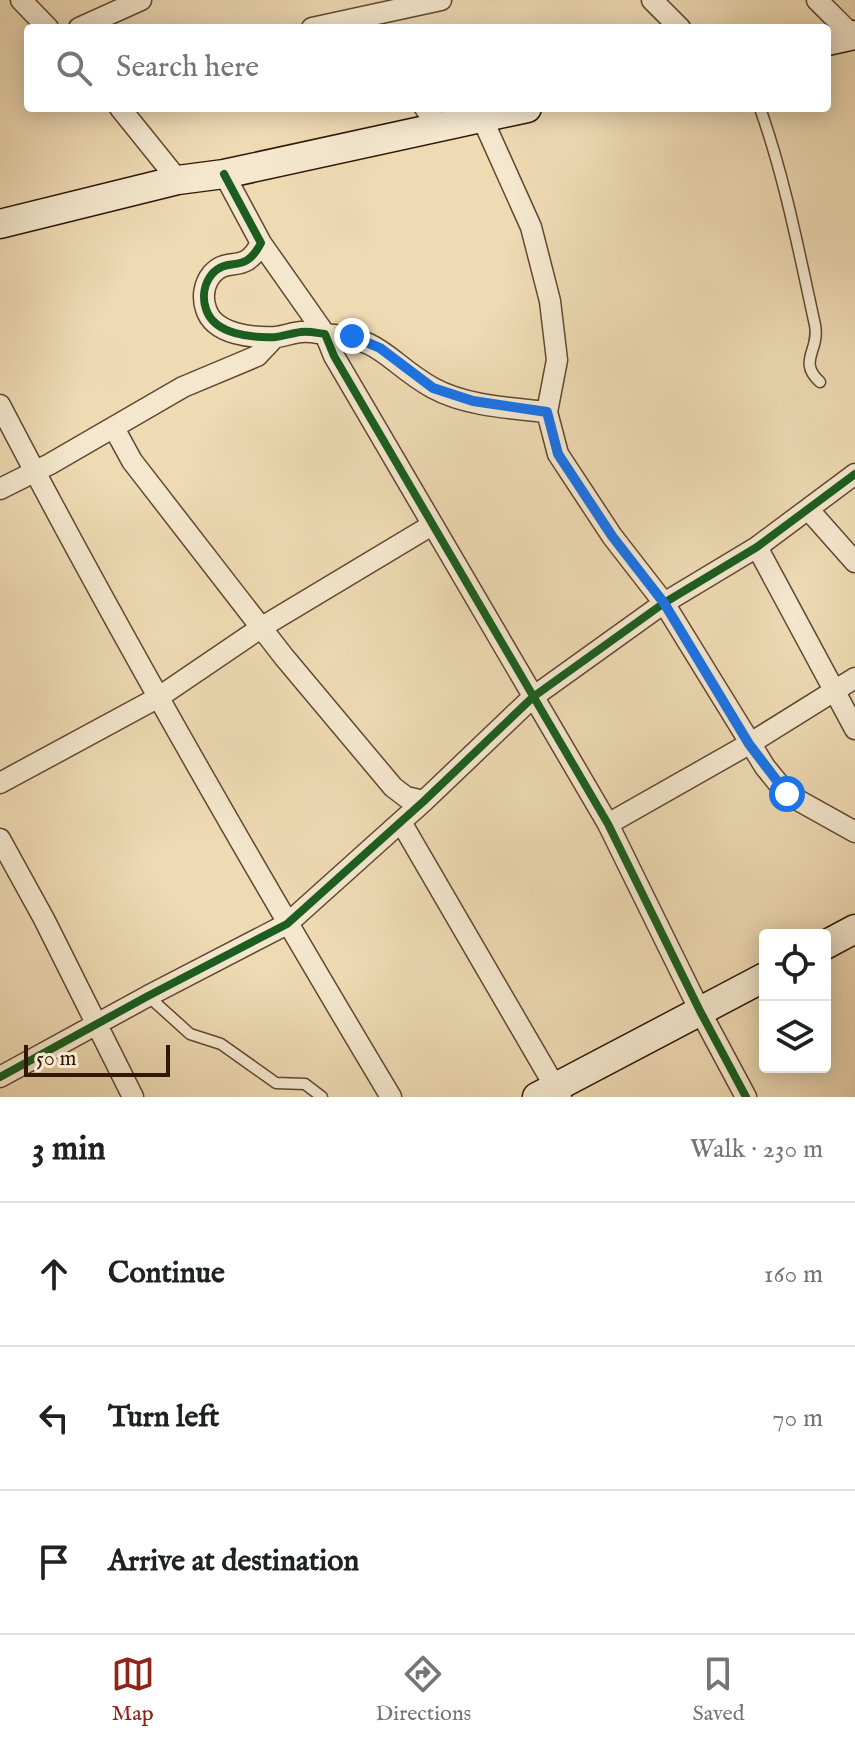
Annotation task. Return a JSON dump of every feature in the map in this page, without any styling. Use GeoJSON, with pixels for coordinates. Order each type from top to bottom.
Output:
{"type":"FeatureCollection","features":[{"type":"Feature","properties":{"kind":"street"},"geometry":{"type":"LineString","coordinates":[[21,0],[44,24]]}},
{"type":"Feature","properties":{"kind":"street"},"geometry":{"type":"LineString","coordinates":[[88,24],[141,0]]}},
{"type":"Feature","properties":{"kind":"street"},"geometry":{"type":"LineString","coordinates":[[363,23],[441,0]]}},
{"type":"Feature","properties":{"kind":"street"},"geometry":{"type":"LineString","coordinates":[[652,0],[676,24]]}},
{"type":"Feature","properties":{"kind":"street"},"geometry":{"type":"LineString","coordinates":[[817,0],[845,37]]}},
{"type":"Feature","properties":{"kind":"street"},"geometry":{"type":"LineString","coordinates":[[123,112],[178,180]]}},
{"type":"Feature","properties":{"kind":"street"},"geometry":{"type":"LineString","coordinates":[[0,224],[178,180],[224,174],[432,117],[482,118],[509,112]]}},
{"type":"Feature","properties":{"kind":"street"},"geometry":{"type":"LineString","coordinates":[[482,118],[531,227],[550,301],[557,360],[547,412],[558,454],[612,536],[664,603],[749,744],[787,794],[855,832]]}},
{"type":"Feature","properties":{"kind":"street"},"geometry":{"type":"LineString","coordinates":[[224,174],[261,243],[325,334],[334,356],[608,824],[746,1097]]}},
{"type":"Feature","properties":{"kind":"street"},"geometry":{"type":"LineString","coordinates":[[261,243],[244,264],[226,265],[213,272],[206,284],[203,300],[208,315],[218,325],[233,333],[275,337],[303,331],[352,336],[380,348],[433,388],[473,401],[547,412]]}},
{"type":"Feature","properties":{"kind":"street"},"geometry":{"type":"LineString","coordinates":[[0,489],[183,387],[257,356],[275,337]]}},
{"type":"Feature","properties":{"kind":"street"},"geometry":{"type":"LineString","coordinates":[[0,405],[95,587],[287,924],[391,1097]]}},
{"type":"Feature","properties":{"kind":"street"},"geometry":{"type":"LineString","coordinates":[[114,428],[132,461],[284,657],[393,787],[406,797],[424,801]]}},
{"type":"Feature","properties":{"kind":"street"},"geometry":{"type":"LineString","coordinates":[[0,1077],[287,924],[424,801],[533,697],[664,603],[757,547],[855,474]]}},
{"type":"Feature","properties":{"kind":"street"},"geometry":{"type":"LineString","coordinates":[[808,509],[855,562]]}},
{"type":"Feature","properties":{"kind":"street"},"geometry":{"type":"LineString","coordinates":[[0,783],[159,697],[262,627],[432,525]]}},
{"type":"Feature","properties":{"kind":"street"},"geometry":{"type":"LineString","coordinates":[[757,547],[855,729]]}},
{"type":"Feature","properties":{"kind":"street"},"geometry":{"type":"LineString","coordinates":[[608,824],[749,744],[855,678]]}},
{"type":"Feature","properties":{"kind":"street"},"geometry":{"type":"LineString","coordinates":[[393,787],[403,820],[551,1094],[759,980]]}},
{"type":"Feature","properties":{"kind":"street"},"geometry":{"type":"LineString","coordinates":[[0,839],[44,919],[133,1097]]}},
{"type":"Feature","properties":{"kind":"street"},"geometry":{"type":"LineString","coordinates":[[831,942],[855,929]]}},
{"type":"Feature","properties":{"kind":"lane"},"geometry":{"type":"LineString","coordinates":[[761,112],[773,145],[818,339],[809,363],[812,374],[820,382]]}},
{"type":"Feature","properties":{"kind":"lane"},"geometry":{"type":"LineString","coordinates":[[148,996],[190,1034],[221,1044],[276,1083],[305,1084],[322,1097]]}},
{"type":"Feature","properties":{"kind":"cycle path"},"geometry":{"type":"LineString","coordinates":[[224,174],[261,243],[249,259],[224,266],[209,278],[204,300],[210,318],[226,330],[256,337],[304,332],[325,334],[334,356],[608,824],[746,1097]]}},
{"type":"Feature","properties":{"kind":"cycle path"},"geometry":{"type":"LineString","coordinates":[[0,1077],[287,924],[424,801],[533,697],[664,603],[757,547],[855,474]]}},
{"type":"Feature","properties":{"kind":"route"},"geometry":{"type":"LineString","coordinates":[[352,336],[380,348],[433,388],[473,401],[547,412],[558,454],[612,536],[664,603],[749,744],[787,794]]}}]}
